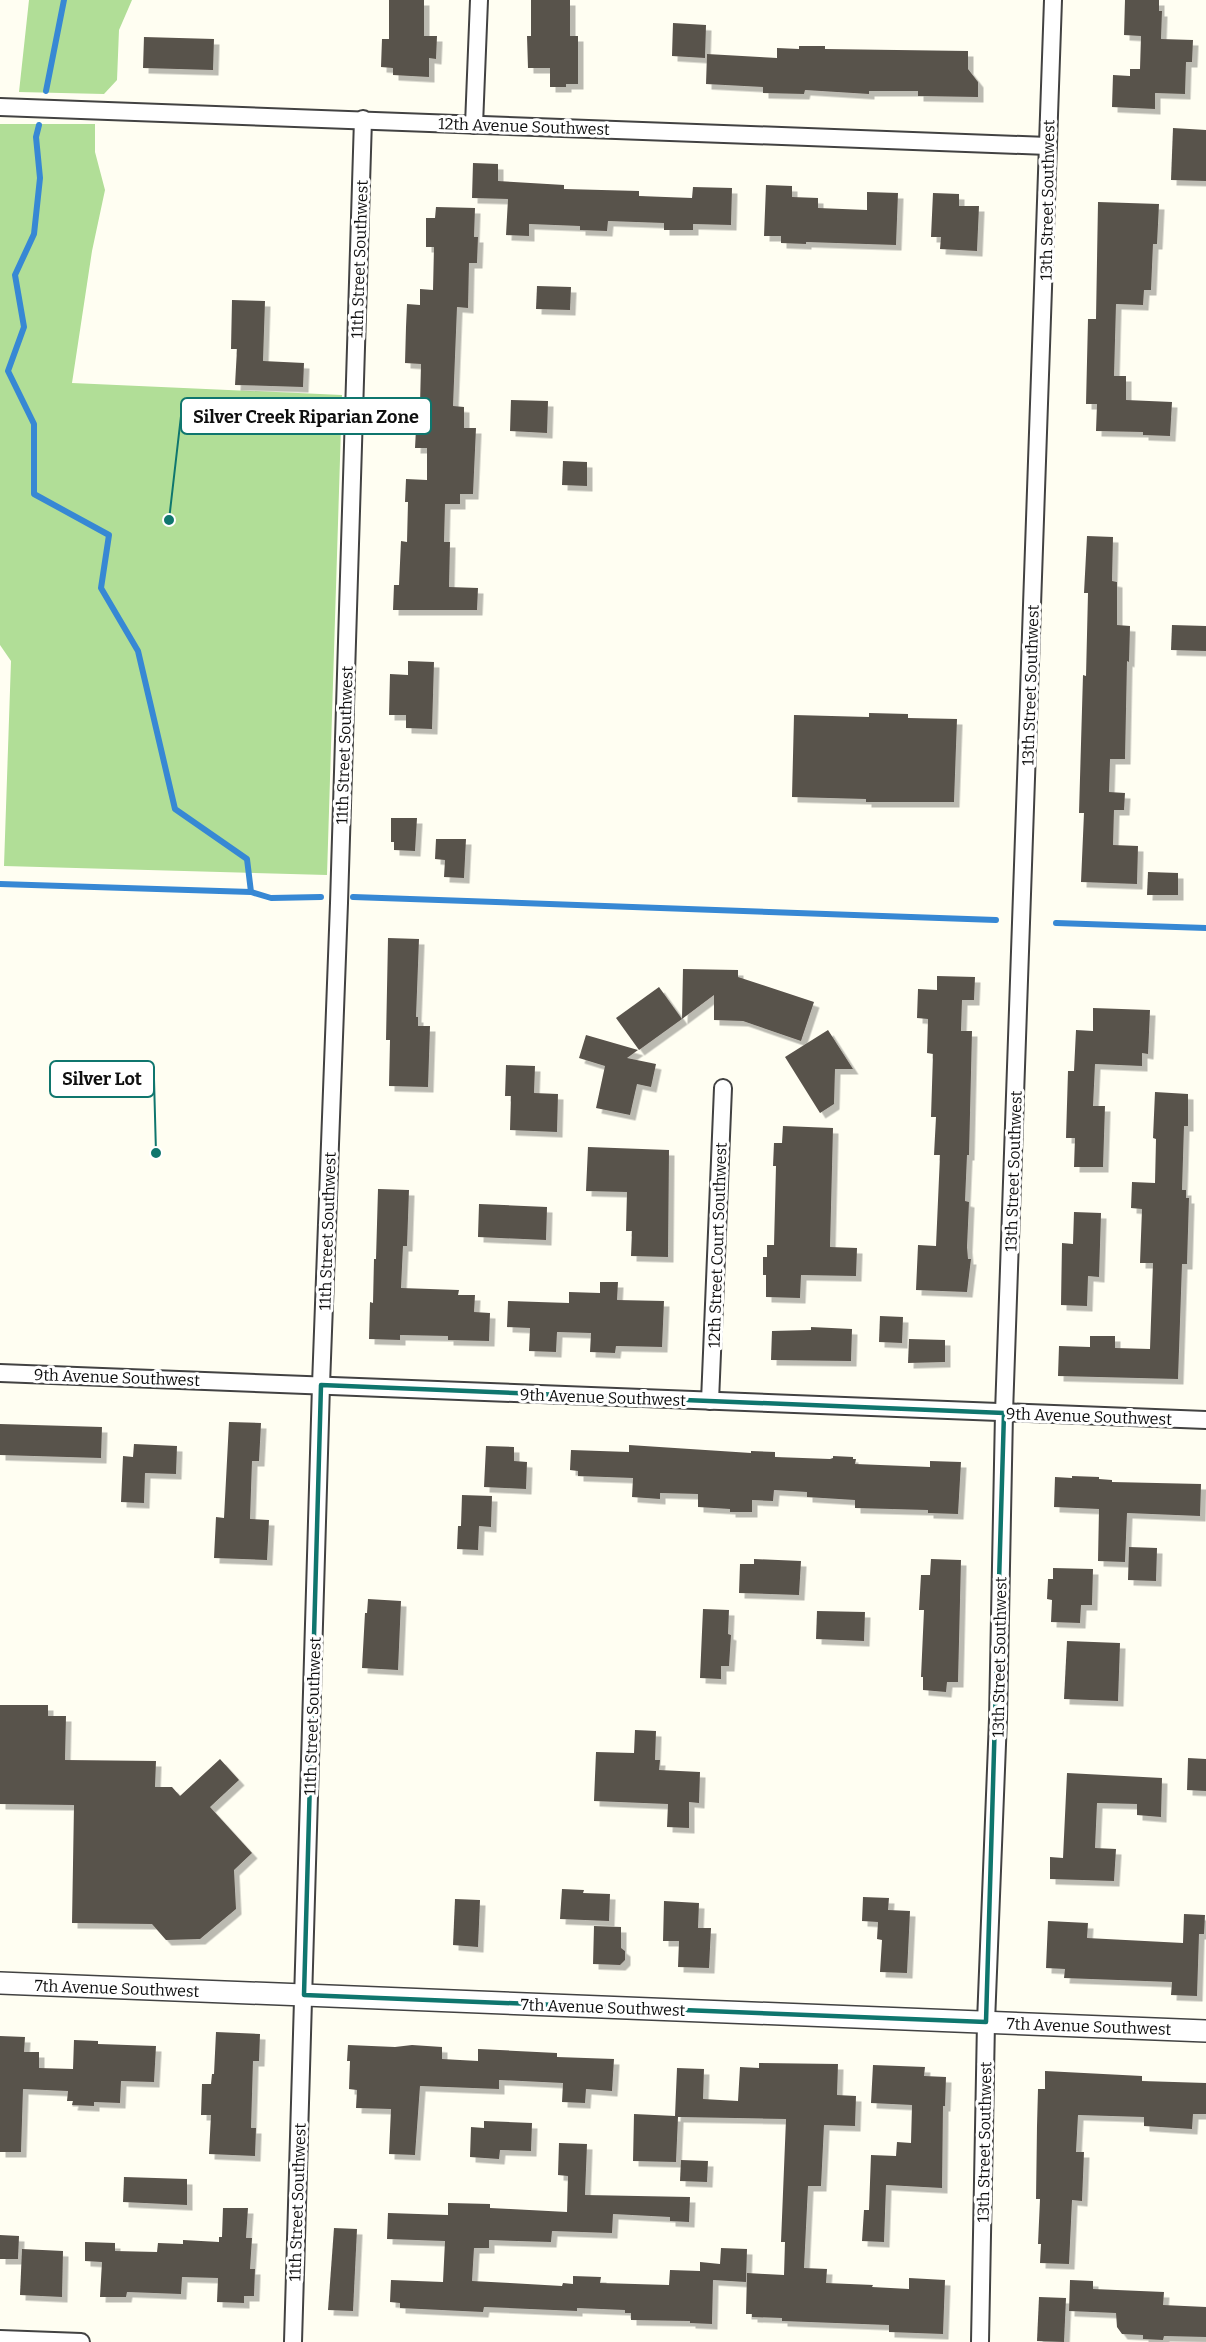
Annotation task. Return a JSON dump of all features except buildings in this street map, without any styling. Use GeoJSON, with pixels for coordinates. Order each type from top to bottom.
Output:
{"type":"FeatureCollection","features":[{"type":"Feature","properties":{"kind":"street"},"geometry":{"type":"LineString","coordinates":[[474,125],[478,0]]}},
{"type":"Feature","properties":{"kind":"street","name":"13th Street Southwest"},"geometry":{"type":"LineString","coordinates":[[980,2342],[986,2022],[998,1719],[1004,1413],[1053,0]]}},
{"type":"Feature","properties":{"kind":"street","name":"12th Avenue Southwest"},"geometry":{"type":"LineString","coordinates":[[0,107],[1048,146]]}},
{"type":"Feature","properties":{"kind":"street","name":"11th Street Southwest"},"geometry":{"type":"LineString","coordinates":[[293,2342],[321,1385],[339,903],[363,119]]}},
{"type":"Feature","properties":{"kind":"street","name":"12th Street Court Southwest"},"geometry":{"type":"LineString","coordinates":[[710,1401],[723,1088]]}},
{"type":"Feature","properties":{"kind":"street","name":"9th Avenue Southwest"},"geometry":{"type":"LineString","coordinates":[[0,1373],[1206,1420]]}},
{"type":"Feature","properties":{"kind":"street","name":"7th Avenue Southwest"},"geometry":{"type":"LineString","coordinates":[[0,1983],[1206,2031]]}},
{"type":"Feature","properties":{"kind":"street"},"geometry":{"type":"LineString","coordinates":[[0,2339],[81,2342]]}},
{"type":"Feature","properties":{"kind":"highlighted area"},"geometry":{"type":"Polygon","coordinates":[[[321,1385],[1004,1413],[986,2022],[304,1995],[321,1385]]]}},
{"type":"Feature","properties":{"kind":"green space"},"geometry":{"type":"Polygon","coordinates":[[[29,0],[132,0],[119,30],[117,80],[104,94],[19,92],[29,0]]]}},
{"type":"Feature","properties":{"kind":"green space"},"geometry":{"type":"Polygon","coordinates":[[[0,124],[95,124],[95,152],[105,190],[92,251],[72,383],[342,395],[327,875],[4,866],[11,661],[0,645],[0,124]]]}},
{"type":"Feature","properties":{"kind":"waterway"},"geometry":{"type":"LineString","coordinates":[[46,91],[64,0]]}},
{"type":"Feature","properties":{"kind":"waterway"},"geometry":{"type":"LineString","coordinates":[[39,125],[36,137],[40,178],[34,234],[15,275],[24,327],[8,371],[34,424],[34,494],[109,535],[101,588],[138,651],[175,809],[247,859],[251,892],[271,898],[321,897]]}},
{"type":"Feature","properties":{"kind":"waterway"},"geometry":{"type":"LineString","coordinates":[[0,884],[251,892]]}},
{"type":"Feature","properties":{"kind":"waterway"},"geometry":{"type":"LineString","coordinates":[[353,897],[996,920]]}},
{"type":"Feature","properties":{"kind":"waterway"},"geometry":{"type":"LineString","coordinates":[[1056,923],[1206,928]]}},
{"type":"Feature","properties":{"kind":"place","name":"Silver Creek Riparian Zone"},"geometry":{"type":"Point","coordinates":[169,520]}},
{"type":"Feature","properties":{"kind":"place","name":"Silver Lot"},"geometry":{"type":"Point","coordinates":[156,1153]}}]}
